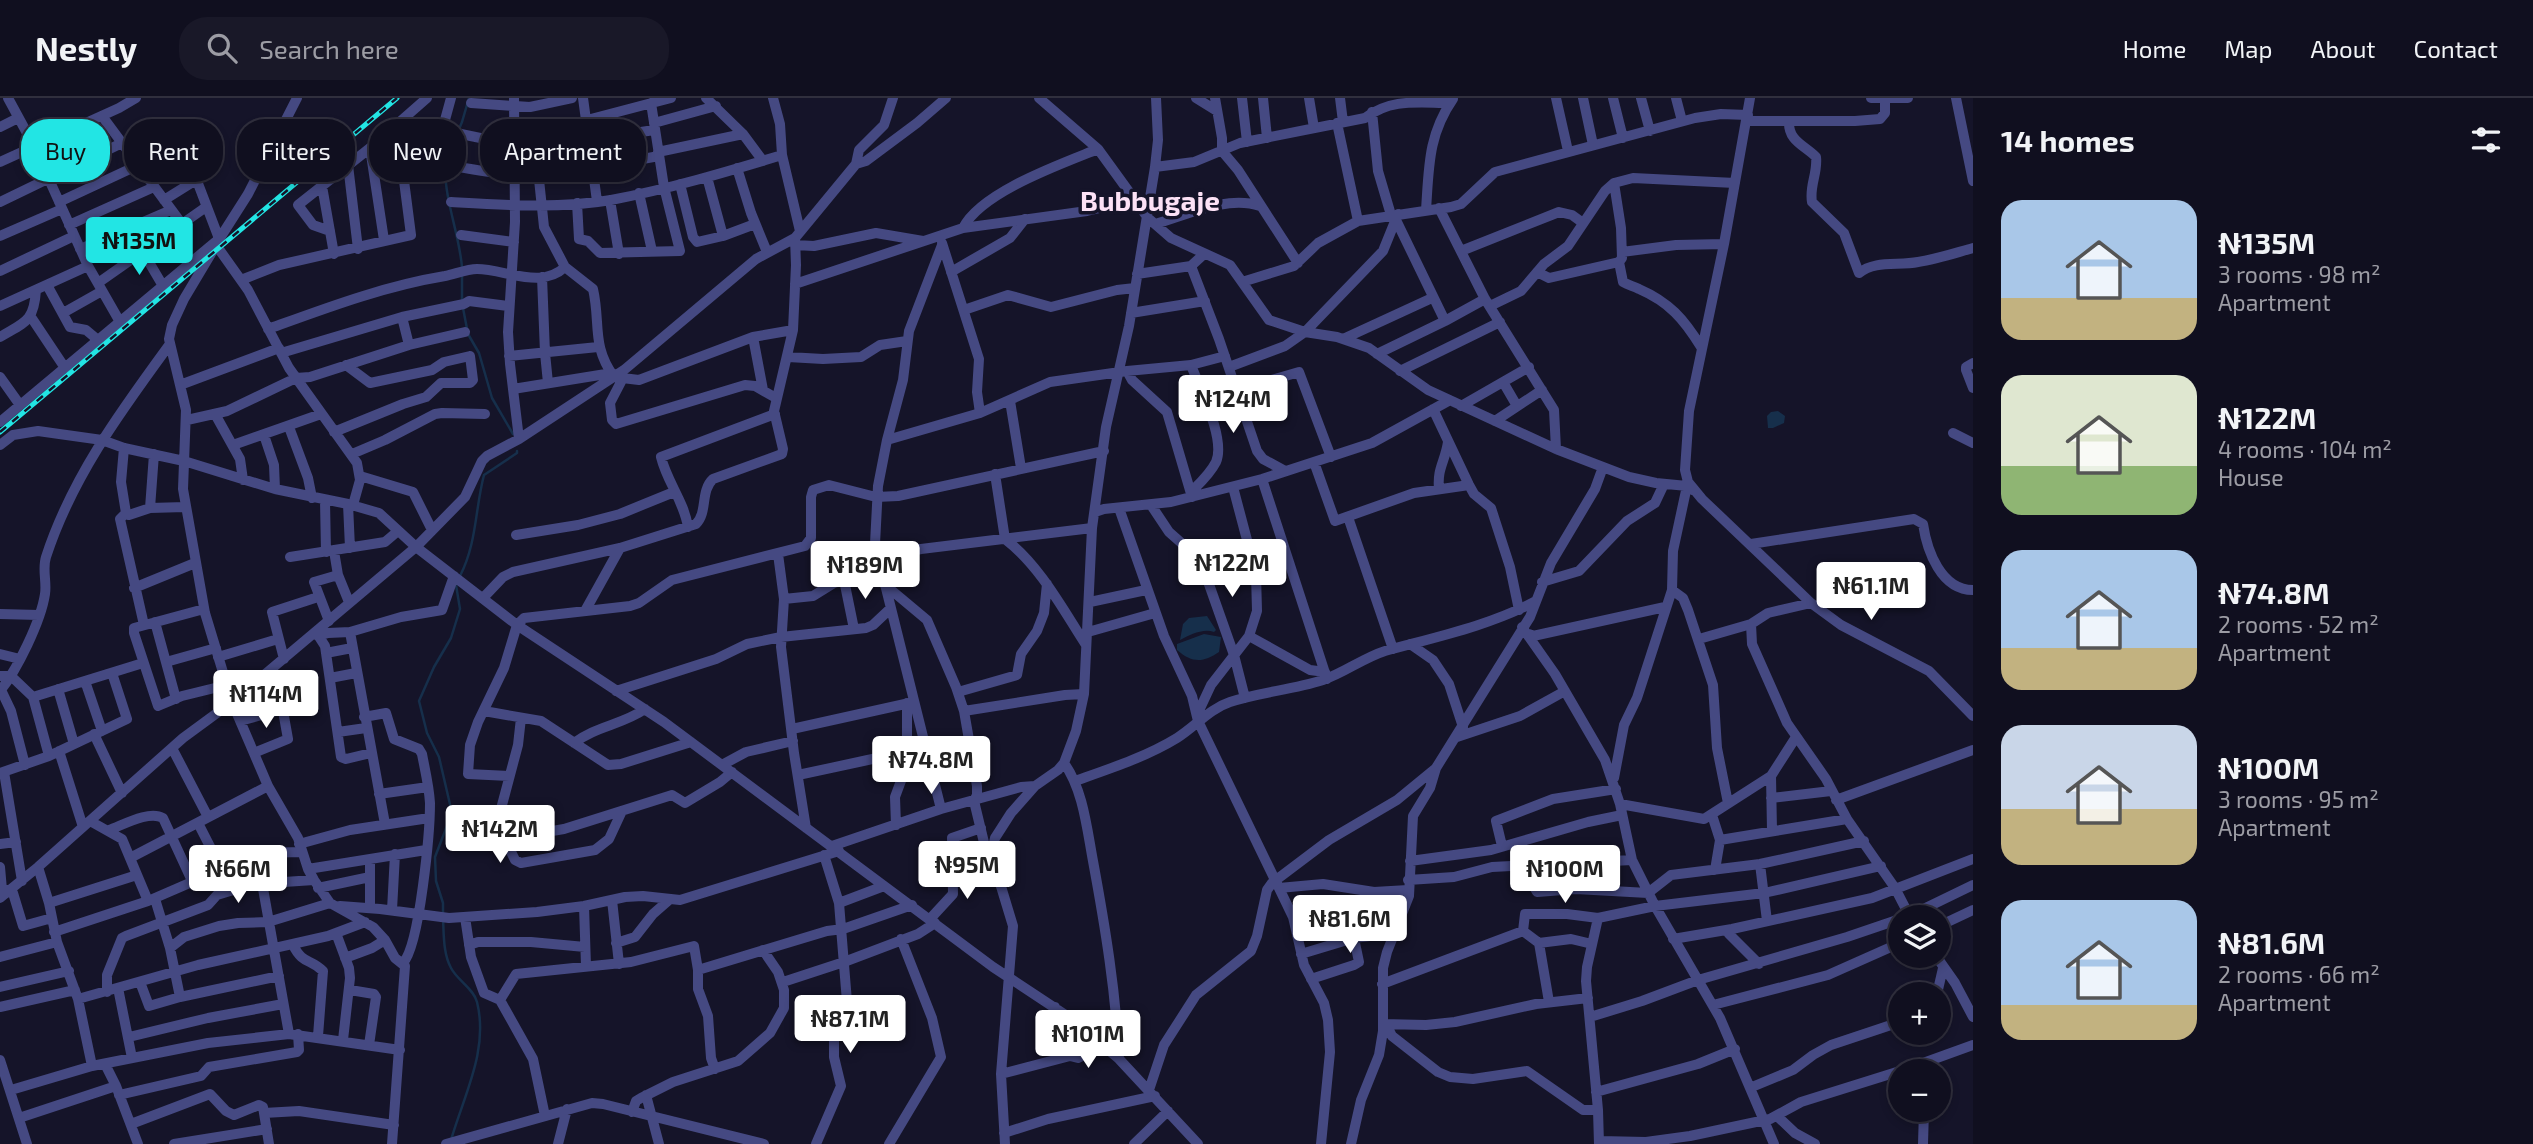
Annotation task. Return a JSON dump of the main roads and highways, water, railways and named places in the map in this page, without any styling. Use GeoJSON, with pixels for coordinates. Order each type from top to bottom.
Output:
{"type":"FeatureCollection","features":[{"type":"Feature","properties":{"kind":"water"},"geometry":{"type":"Polygon","coordinates":[[[1778,411],[1785,416],[1784,423],[1768,428],[1767,416],[1778,411]]]}},
{"type":"Feature","properties":{"kind":"water"},"geometry":{"type":"Polygon","coordinates":[[[1207,616],[1216,630],[1214,632],[1201,631],[1180,640],[1183,624],[1189,618],[1207,616]]]}},
{"type":"Feature","properties":{"kind":"water"},"geometry":{"type":"Polygon","coordinates":[[[1204,634],[1221,637],[1219,652],[1198,660],[1177,650],[1177,644],[1204,634]]]}},
{"type":"Feature","properties":{"kind":"waterway"},"geometry":{"type":"LineString","coordinates":[[463,119],[469,98]]}},
{"type":"Feature","properties":{"kind":"waterway"},"geometry":{"type":"LineString","coordinates":[[446,182],[462,267]]}},
{"type":"Feature","properties":{"kind":"waterway"},"geometry":{"type":"LineString","coordinates":[[462,273],[462,302]]}},
{"type":"Feature","properties":{"kind":"waterway"},"geometry":{"type":"LineString","coordinates":[[463,308],[468,334],[479,353],[492,398],[513,434]]}},
{"type":"Feature","properties":{"kind":"waterway"},"geometry":{"type":"LineString","coordinates":[[460,576],[473,539],[484,475],[517,451]]}},
{"type":"Feature","properties":{"kind":"waterway"},"geometry":{"type":"LineString","coordinates":[[443,913],[443,903],[436,881],[435,857],[452,813],[439,757],[427,733],[419,701],[451,638],[460,609],[456,585]]}},
{"type":"Feature","properties":{"kind":"waterway"},"geometry":{"type":"LineString","coordinates":[[443,919],[448,962],[475,997],[480,1020],[480,1037],[473,1072],[451,1140]]}},
{"type":"Feature","properties":{"kind":"railway"},"geometry":{"type":"LineString","coordinates":[[0,432],[397,98]]}},
{"type":"Feature","properties":{"kind":"district","name":"Bubbugaje"},"geometry":{"type":"Point","coordinates":[1150,201]}}]}
